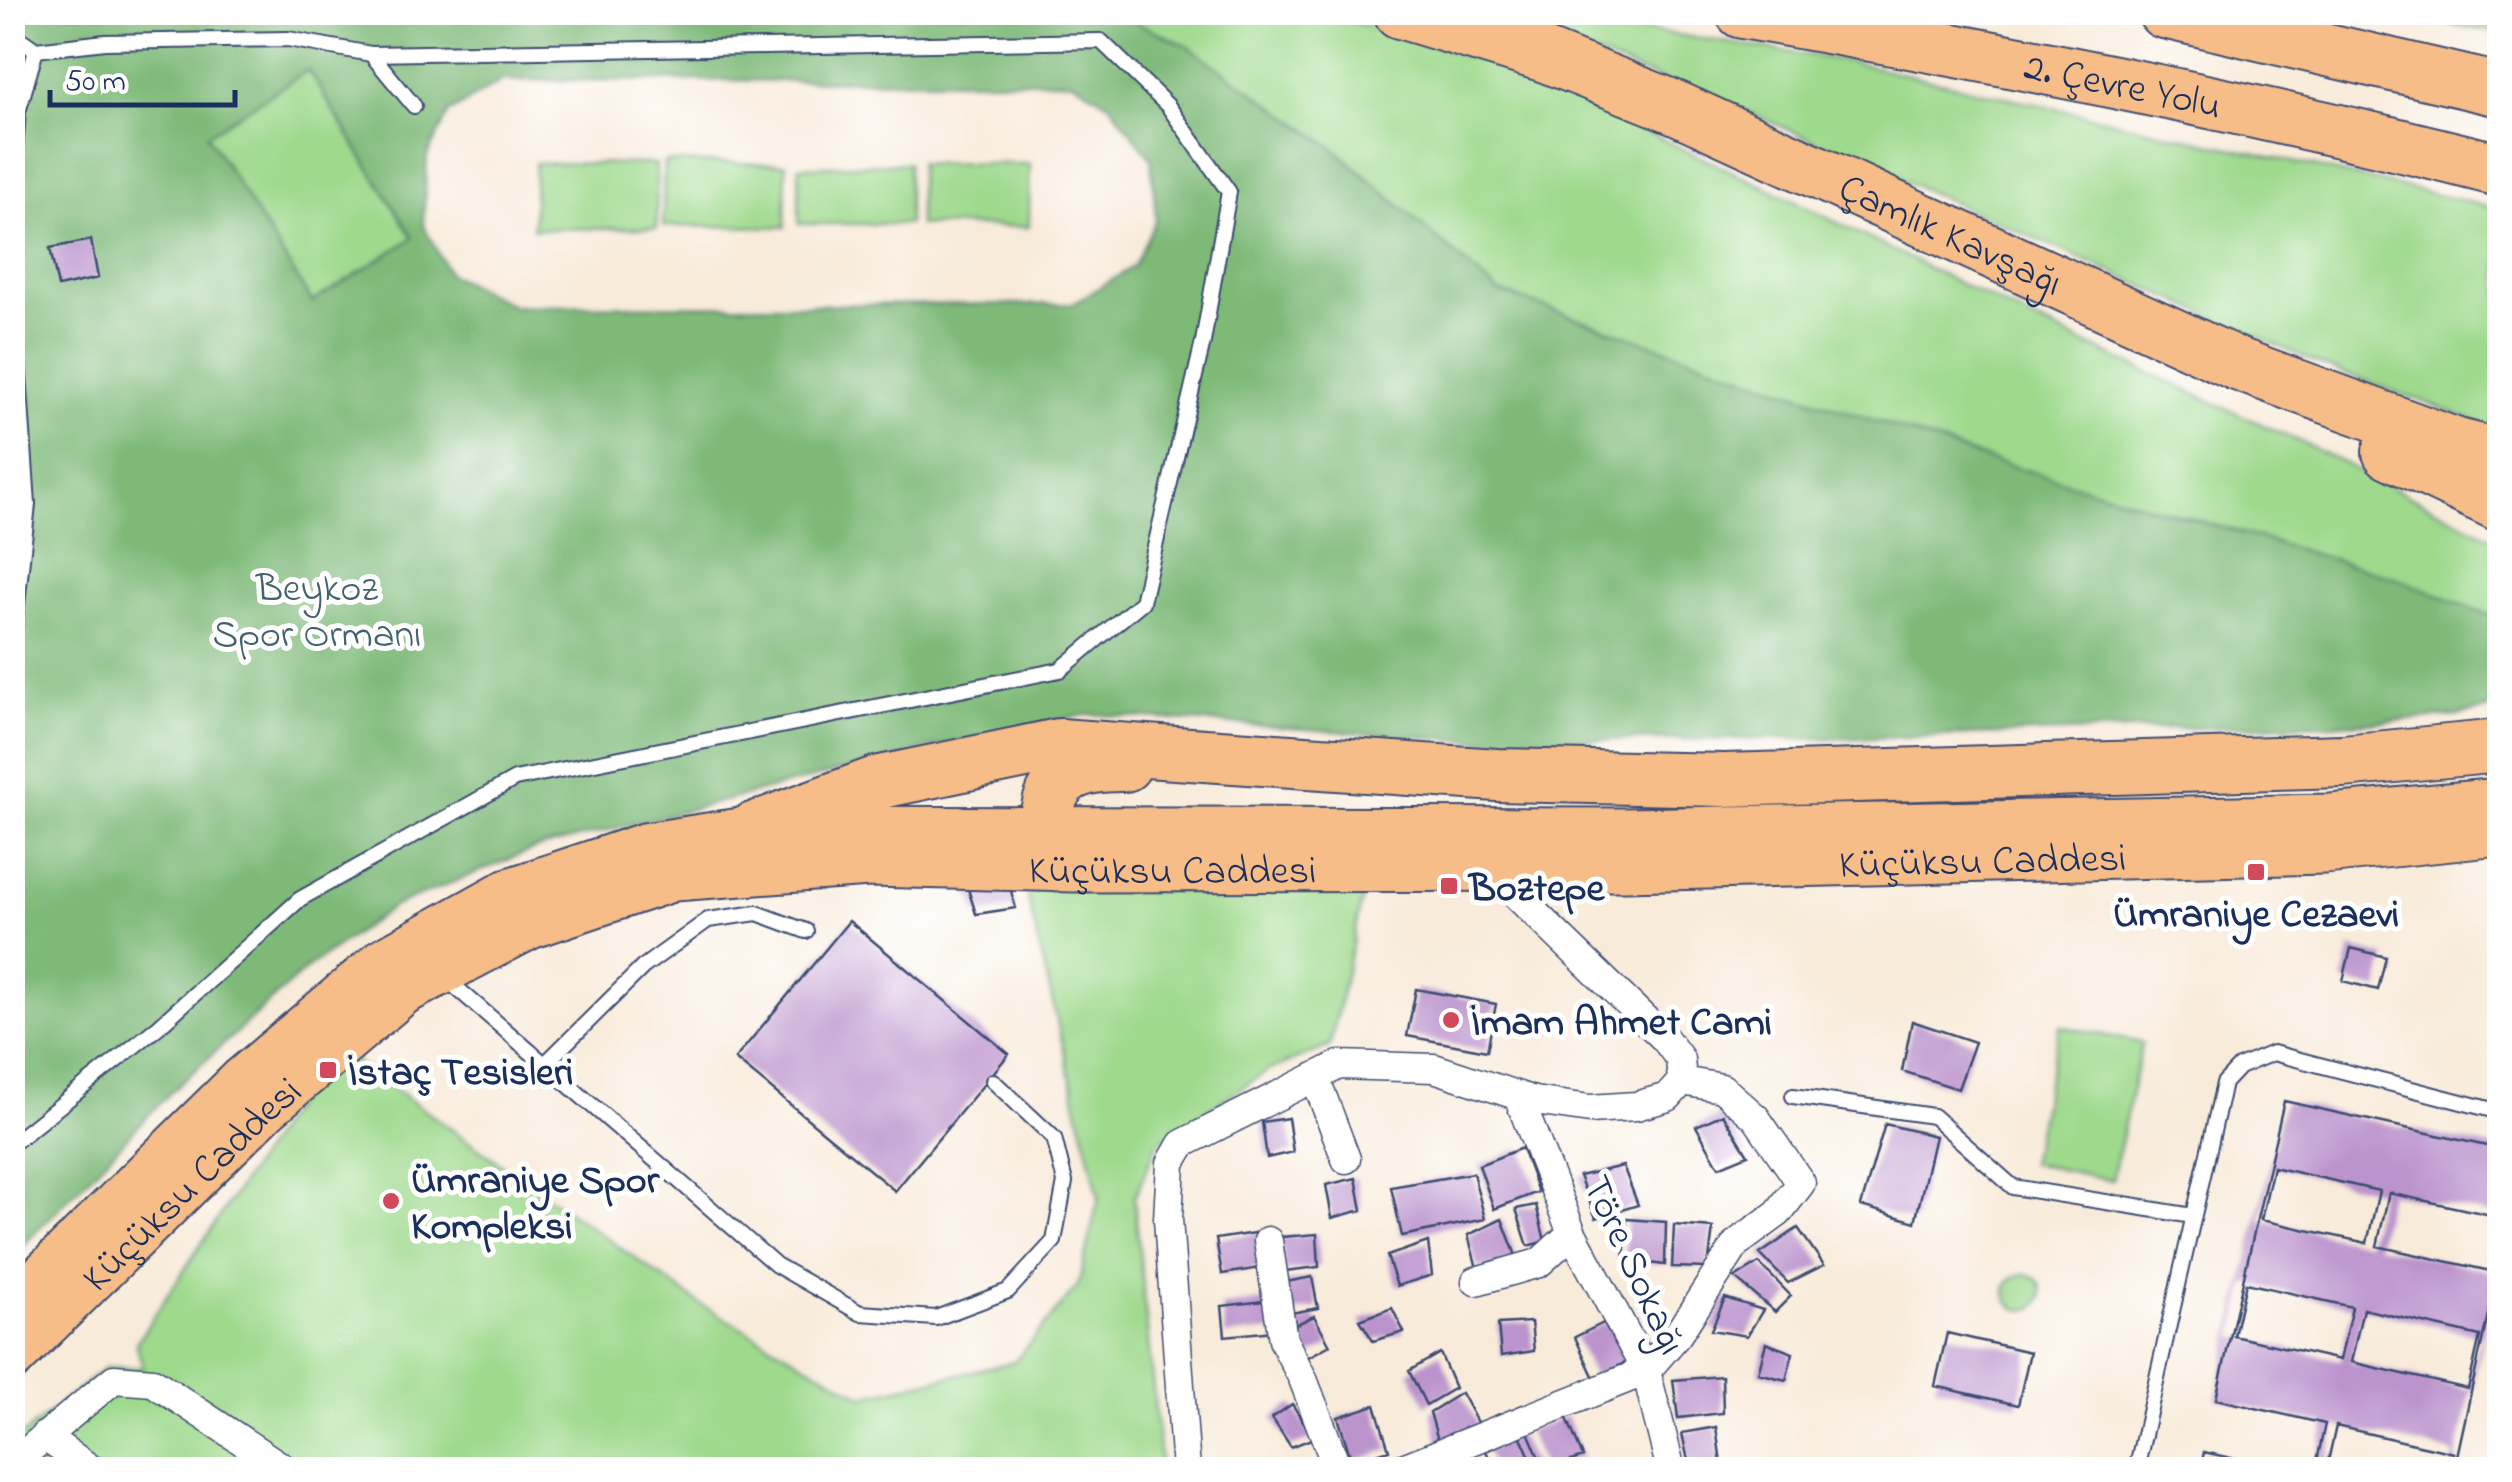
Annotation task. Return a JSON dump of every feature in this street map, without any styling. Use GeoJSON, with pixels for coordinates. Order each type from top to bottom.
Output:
{"type":"FeatureCollection","features":[{"type":"Feature","properties":{"kind":"highway","name":"Çamlık Kavşağı"},"geometry":{"type":"LineString","coordinates":[[1400,12],[1546,56],[1677,108],[2237,364],[2326,393],[2456,446],[2500,456]]}},
{"type":"Feature","properties":{"kind":"highway","name":"2. Çevre Yolu"},"geometry":{"type":"LineString","coordinates":[[1742,12],[1963,50],[2295,118],[2500,170]]}},
{"type":"Feature","properties":{"kind":"highway","name":"2. Çevre Yolu"},"geometry":{"type":"LineString","coordinates":[[2164,12],[2500,90]]}},
{"type":"Feature","properties":{"kind":"highway"},"geometry":{"type":"LineString","coordinates":[[2237,364],[2314,417],[2500,505]]}},
{"type":"Feature","properties":{"kind":"highway"},"geometry":{"type":"LineString","coordinates":[[753,829],[876,783],[1059,745],[1352,766]]}},
{"type":"Feature","properties":{"kind":"highway"},"geometry":{"type":"LineString","coordinates":[[1060,848],[1046,804],[1058,783],[1074,771],[1109,765],[1352,766],[1724,780],[2343,761],[2500,746]]}},
{"type":"Feature","properties":{"kind":"main road","name":"Küçüksu Caddesi"},"geometry":{"type":"LineString","coordinates":[[12,1306],[242,1080],[383,961],[427,959],[674,878],[1060,848],[1175,829],[1314,829],[1504,849],[2332,817],[2500,802]]}},
{"type":"Feature","properties":{"kind":"main road","name":"Küçüksu Caddesi"},"geometry":{"type":"LineString","coordinates":[[12,1358],[266,1107],[404,992],[427,959],[509,890],[644,846],[753,829],[1060,848],[2325,851],[2500,833]]}},
{"type":"Feature","properties":{"kind":"main road"},"geometry":{"type":"LineString","coordinates":[[2413,843],[2438,856],[2500,850]]}},
{"type":"Feature","properties":{"kind":"street"},"geometry":{"type":"LineString","coordinates":[[1195,1470],[1186,1469],[1168,1219],[1171,1163],[1182,1144],[1339,1065],[1434,1068],[1518,1096],[1590,1109],[1636,1106],[1668,1098],[1682,1081],[1680,1059],[1665,1039],[1515,894],[1504,849]]}},
{"type":"Feature","properties":{"kind":"street"},"geometry":{"type":"LineString","coordinates":[[1315,1076],[1346,1159]]}},
{"type":"Feature","properties":{"kind":"street"},"geometry":{"type":"LineString","coordinates":[[1398,1470],[1427,1465],[1646,1372],[1678,1334],[1736,1243],[1778,1213],[1801,1183],[1756,1118],[1722,1088],[1682,1081]]}},
{"type":"Feature","properties":{"kind":"street","name":"Töre Sokağı"},"geometry":{"type":"LineString","coordinates":[[1518,1096],[1572,1233],[1646,1372],[1671,1470]]}},
{"type":"Feature","properties":{"kind":"street"},"geometry":{"type":"LineString","coordinates":[[1476,1281],[1540,1263],[1572,1233]]}},
{"type":"Feature","properties":{"kind":"street"},"geometry":{"type":"LineString","coordinates":[[1268,1241],[1283,1340],[1303,1379],[1338,1470]]}},
{"type":"Feature","properties":{"kind":"street"},"geometry":{"type":"LineString","coordinates":[[12,1464],[114,1379],[152,1382],[254,1461],[286,1470]]}},
{"type":"Feature","properties":{"kind":"street"},"geometry":{"type":"LineString","coordinates":[[44,1436],[92,1470]]}},
{"type":"Feature","properties":{"kind":"lane"},"geometry":{"type":"LineString","coordinates":[[12,32],[36,50],[105,42],[288,39],[371,54],[1100,41],[1168,106],[1230,192],[1203,342],[1142,602],[1060,670],[514,779],[300,899],[144,1038],[12,1144]]}},
{"type":"Feature","properties":{"kind":"lane"},"geometry":{"type":"LineString","coordinates":[[12,192],[18,112],[36,50]]}},
{"type":"Feature","properties":{"kind":"lane"},"geometry":{"type":"LineString","coordinates":[[371,54],[414,106]]}},
{"type":"Feature","properties":{"kind":"lane"},"geometry":{"type":"LineString","coordinates":[[12,273],[28,504],[12,650]]}},
{"type":"Feature","properties":{"kind":"lane"},"geometry":{"type":"LineString","coordinates":[[545,1064],[643,968],[708,920],[757,913],[806,932]]}},
{"type":"Feature","properties":{"kind":"lane"},"geometry":{"type":"LineString","coordinates":[[427,959],[776,1265],[860,1313],[936,1318],[1008,1291],[1054,1241],[1065,1182],[1054,1138],[993,1082]]}},
{"type":"Feature","properties":{"kind":"lane"},"geometry":{"type":"LineString","coordinates":[[2136,1470],[2224,1083],[2239,1067],[2273,1053],[2500,1112]]}},
{"type":"Feature","properties":{"kind":"lane"},"geometry":{"type":"LineString","coordinates":[[1793,1096],[1933,1116],[2014,1187],[2193,1216]]}},
{"type":"Feature","properties":{"kind":"green space","name":"Beykoz Spor Ormanı"},"geometry":{"type":"Polygon","coordinates":[[[13,13],[1115,13],[1186,45],[1331,146],[1497,291],[1974,455],[2396,578],[2499,619],[2499,707],[2457,716],[2364,723],[1867,738],[1477,741],[1089,714],[931,748],[535,849],[394,906],[308,967],[170,1093],[13,1256],[13,13]],[[308,70],[207,135],[312,302],[413,238],[308,70]],[[503,80],[449,113],[427,156],[423,224],[449,274],[514,306],[1073,304],[1134,266],[1156,219],[1151,159],[1110,104],[1072,81],[503,80]]]}},
{"type":"Feature","properties":{"kind":"green space"},"geometry":{"type":"Polygon","coordinates":[[[1115,13],[1302,13],[1358,23],[1506,67],[1765,187],[2035,321],[2311,447],[2499,541],[2499,619],[2396,578],[1974,455],[1497,291],[1331,146],[1186,45],[1115,13]]]}},
{"type":"Feature","properties":{"kind":"green space"},"geometry":{"type":"Polygon","coordinates":[[[1484,13],[1534,13],[1848,61],[2499,209],[2499,429],[2324,366],[1760,117],[1484,13]]]}},
{"type":"Feature","properties":{"kind":"green space"},"geometry":{"type":"Polygon","coordinates":[[[2391,13],[2499,13],[2499,33],[2391,13]]]}},
{"type":"Feature","properties":{"kind":"green space"},"geometry":{"type":"Polygon","coordinates":[[[308,70],[414,238],[312,302],[206,134],[308,70]]]}},
{"type":"Feature","properties":{"kind":"green space"},"geometry":{"type":"Polygon","coordinates":[[[664,162],[786,164],[785,227],[663,226],[664,162]]]}},
{"type":"Feature","properties":{"kind":"green space"},"geometry":{"type":"Polygon","coordinates":[[[535,163],[656,164],[657,228],[533,229],[535,163]]]}},
{"type":"Feature","properties":{"kind":"green space"},"geometry":{"type":"Polygon","coordinates":[[[908,163],[908,224],[799,224],[799,167],[908,163]]]}},
{"type":"Feature","properties":{"kind":"green space"},"geometry":{"type":"Polygon","coordinates":[[[919,163],[1030,164],[1029,227],[919,225],[919,163]]]}},
{"type":"Feature","properties":{"kind":"green space","name":"Ümraniye Spor Kompleksi"},"geometry":{"type":"Polygon","coordinates":[[[1024,882],[1365,885],[1330,1046],[1269,1070],[1159,1141],[1134,1198],[1161,1469],[13,1470],[12,1444],[106,1367],[143,1368],[136,1343],[298,1098],[346,1055],[700,1304],[863,1396],[1014,1362],[1078,1286],[1099,1197],[1024,882]]]}},
{"type":"Feature","properties":{"kind":"green space"},"geometry":{"type":"Polygon","coordinates":[[[2060,1026],[2142,1043],[2112,1180],[2030,1163],[2060,1026]]]}},
{"type":"Feature","properties":{"kind":"green space"},"geometry":{"type":"Polygon","coordinates":[[[2024,1274],[2037,1279],[2042,1292],[2037,1305],[2024,1310],[2011,1305],[2006,1292],[2011,1279],[2024,1274]]]}},
{"type":"Feature","properties":{"kind":"building"},"geometry":{"type":"Polygon","coordinates":[[[91,240],[98,278],[58,287],[50,248],[91,240]]]}},
{"type":"Feature","properties":{"kind":"building"},"geometry":{"type":"Polygon","coordinates":[[[1007,878],[1016,908],[976,914],[968,889],[1007,878]]]}},
{"type":"Feature","properties":{"kind":"building"},"geometry":{"type":"Polygon","coordinates":[[[849,921],[1009,1054],[895,1191],[735,1059],[849,921]]]}},
{"type":"Feature","properties":{"kind":"building"},"geometry":{"type":"Polygon","coordinates":[[[2351,948],[2386,957],[2378,990],[2343,981],[2351,948]]]}},
{"type":"Feature","properties":{"kind":"building","name":"İmam Ahmet Cami"},"geometry":{"type":"Polygon","coordinates":[[[1416,989],[1496,1004],[1487,1051],[1407,1036],[1416,989]]]}},
{"type":"Feature","properties":{"kind":"building"},"geometry":{"type":"Polygon","coordinates":[[[1912,1021],[1975,1042],[1958,1089],[1902,1071],[1912,1021]]]}},
{"type":"Feature","properties":{"kind":"building"},"geometry":{"type":"Polygon","coordinates":[[[2284,1101],[2500,1149],[2500,1217],[2389,1193],[2377,1246],[2495,1272],[2500,1259],[2454,1470],[2450,1470],[2454,1453],[2336,1426],[2326,1470],[2315,1470],[2325,1424],[2216,1399],[2284,1101]],[[2273,1167],[2261,1220],[2367,1243],[2379,1191],[2273,1167]],[[2246,1283],[2234,1336],[2340,1360],[2352,1307],[2246,1283]],[[2363,1309],[2351,1362],[2468,1389],[2480,1336],[2363,1309]]]}},
{"type":"Feature","properties":{"kind":"building"},"geometry":{"type":"Polygon","coordinates":[[[1723,1114],[1748,1155],[1719,1167],[1696,1126],[1723,1114]]]}},
{"type":"Feature","properties":{"kind":"building"},"geometry":{"type":"Polygon","coordinates":[[[1288,1118],[1293,1152],[1267,1158],[1262,1122],[1288,1118]]]}},
{"type":"Feature","properties":{"kind":"building"},"geometry":{"type":"Polygon","coordinates":[[[1885,1124],[1935,1136],[1915,1222],[1861,1206],[1885,1124]]]}},
{"type":"Feature","properties":{"kind":"building"},"geometry":{"type":"Polygon","coordinates":[[[1522,1148],[1538,1192],[1494,1209],[1479,1165],[1522,1148]]]}},
{"type":"Feature","properties":{"kind":"building"},"geometry":{"type":"Polygon","coordinates":[[[1623,1166],[1638,1205],[1596,1218],[1579,1176],[1623,1166]]]}},
{"type":"Feature","properties":{"kind":"building"},"geometry":{"type":"Polygon","coordinates":[[[1473,1173],[1485,1219],[1402,1236],[1391,1187],[1473,1173]]]}},
{"type":"Feature","properties":{"kind":"building"},"geometry":{"type":"Polygon","coordinates":[[[1356,1178],[1362,1210],[1332,1218],[1326,1185],[1356,1178]]]}},
{"type":"Feature","properties":{"kind":"building"},"geometry":{"type":"Polygon","coordinates":[[[1536,1205],[1545,1241],[1528,1246],[1516,1209],[1536,1205]]]}},
{"type":"Feature","properties":{"kind":"building"},"geometry":{"type":"Polygon","coordinates":[[[1502,1219],[1518,1261],[1477,1268],[1468,1235],[1502,1219]]]}},
{"type":"Feature","properties":{"kind":"building"},"geometry":{"type":"Polygon","coordinates":[[[1627,1219],[1666,1222],[1665,1265],[1624,1260],[1627,1219]]]}},
{"type":"Feature","properties":{"kind":"building"},"geometry":{"type":"Polygon","coordinates":[[[1674,1225],[1713,1228],[1708,1268],[1672,1267],[1674,1225]]]}},
{"type":"Feature","properties":{"kind":"building"},"geometry":{"type":"Polygon","coordinates":[[[1798,1228],[1824,1265],[1788,1283],[1760,1254],[1798,1228]]]}},
{"type":"Feature","properties":{"kind":"building"},"geometry":{"type":"Polygon","coordinates":[[[1261,1232],[1267,1267],[1222,1274],[1216,1239],[1261,1232]]]}},
{"type":"Feature","properties":{"kind":"building"},"geometry":{"type":"Polygon","coordinates":[[[1317,1234],[1319,1267],[1284,1271],[1281,1237],[1317,1234]]]}},
{"type":"Feature","properties":{"kind":"building"},"geometry":{"type":"Polygon","coordinates":[[[1428,1242],[1432,1275],[1397,1286],[1387,1256],[1428,1242]]]}},
{"type":"Feature","properties":{"kind":"building"},"geometry":{"type":"Polygon","coordinates":[[[1759,1263],[1791,1296],[1775,1312],[1735,1278],[1759,1263]]]}},
{"type":"Feature","properties":{"kind":"building"},"geometry":{"type":"Polygon","coordinates":[[[1312,1277],[1318,1308],[1286,1314],[1281,1283],[1312,1277]]]}},
{"type":"Feature","properties":{"kind":"building"},"geometry":{"type":"Polygon","coordinates":[[[1725,1298],[1763,1310],[1747,1336],[1711,1330],[1725,1298]]]}},
{"type":"Feature","properties":{"kind":"building"},"geometry":{"type":"Polygon","coordinates":[[[1280,1299],[1284,1330],[1225,1336],[1222,1306],[1280,1299]]]}},
{"type":"Feature","properties":{"kind":"building"},"geometry":{"type":"Polygon","coordinates":[[[1392,1308],[1404,1332],[1373,1341],[1360,1320],[1392,1308]]]}},
{"type":"Feature","properties":{"kind":"building"},"geometry":{"type":"Polygon","coordinates":[[[1314,1316],[1330,1345],[1299,1362],[1284,1330],[1314,1316]]]}},
{"type":"Feature","properties":{"kind":"building"},"geometry":{"type":"Polygon","coordinates":[[[1610,1320],[1632,1359],[1594,1378],[1575,1337],[1610,1320]]]}},
{"type":"Feature","properties":{"kind":"building"},"geometry":{"type":"Polygon","coordinates":[[[1531,1322],[1534,1351],[1501,1356],[1498,1324],[1531,1322]]]}},
{"type":"Feature","properties":{"kind":"building"},"geometry":{"type":"Polygon","coordinates":[[[1947,1333],[2030,1352],[2018,1405],[1935,1386],[1947,1333]]]}},
{"type":"Feature","properties":{"kind":"building"},"geometry":{"type":"Polygon","coordinates":[[[1766,1343],[1793,1353],[1786,1380],[1758,1373],[1766,1343]]]}},
{"type":"Feature","properties":{"kind":"building"},"geometry":{"type":"Polygon","coordinates":[[[1440,1353],[1455,1388],[1426,1405],[1409,1371],[1440,1353]]]}},
{"type":"Feature","properties":{"kind":"building"},"geometry":{"type":"Polygon","coordinates":[[[1722,1376],[1723,1413],[1678,1418],[1673,1380],[1722,1376]]]}},
{"type":"Feature","properties":{"kind":"building"},"geometry":{"type":"Polygon","coordinates":[[[1461,1393],[1479,1426],[1439,1444],[1430,1412],[1461,1393]]]}},
{"type":"Feature","properties":{"kind":"building"},"geometry":{"type":"Polygon","coordinates":[[[1292,1404],[1314,1438],[1291,1447],[1272,1418],[1292,1404]]]}},
{"type":"Feature","properties":{"kind":"building"},"geometry":{"type":"Polygon","coordinates":[[[1375,1405],[1389,1450],[1352,1462],[1338,1417],[1375,1405]]]}},
{"type":"Feature","properties":{"kind":"building"},"geometry":{"type":"Polygon","coordinates":[[[1566,1416],[1583,1457],[1544,1470],[1528,1432],[1566,1416]]]}},
{"type":"Feature","properties":{"kind":"building"},"geometry":{"type":"Polygon","coordinates":[[[1716,1427],[1722,1470],[1690,1470],[1682,1433],[1716,1427]]]}},
{"type":"Feature","properties":{"kind":"building"},"geometry":{"type":"Polygon","coordinates":[[[1520,1435],[1536,1470],[1495,1470],[1486,1451],[1520,1435]]]}},
{"type":"Feature","properties":{"kind":"building"},"geometry":{"type":"Polygon","coordinates":[[[2204,1452],[2275,1468],[2275,1470],[2200,1470],[2204,1452]]]}},
{"type":"Feature","properties":{"kind":"place","name":"Ümraniye Cezaevi"},"geometry":{"type":"Point","coordinates":[2256,872]}},
{"type":"Feature","properties":{"kind":"place","name":"Boztepe"},"geometry":{"type":"Point","coordinates":[1449,886]}},
{"type":"Feature","properties":{"kind":"place","name":"İmam Ahmet Cami"},"geometry":{"type":"Point","coordinates":[1451,1020]}},
{"type":"Feature","properties":{"kind":"place","name":"İstaç Tesisleri"},"geometry":{"type":"Point","coordinates":[328,1070]}},
{"type":"Feature","properties":{"kind":"place","name":"Ümraniye Spor Kompleksi"},"geometry":{"type":"Point","coordinates":[391,1201]}}]}
